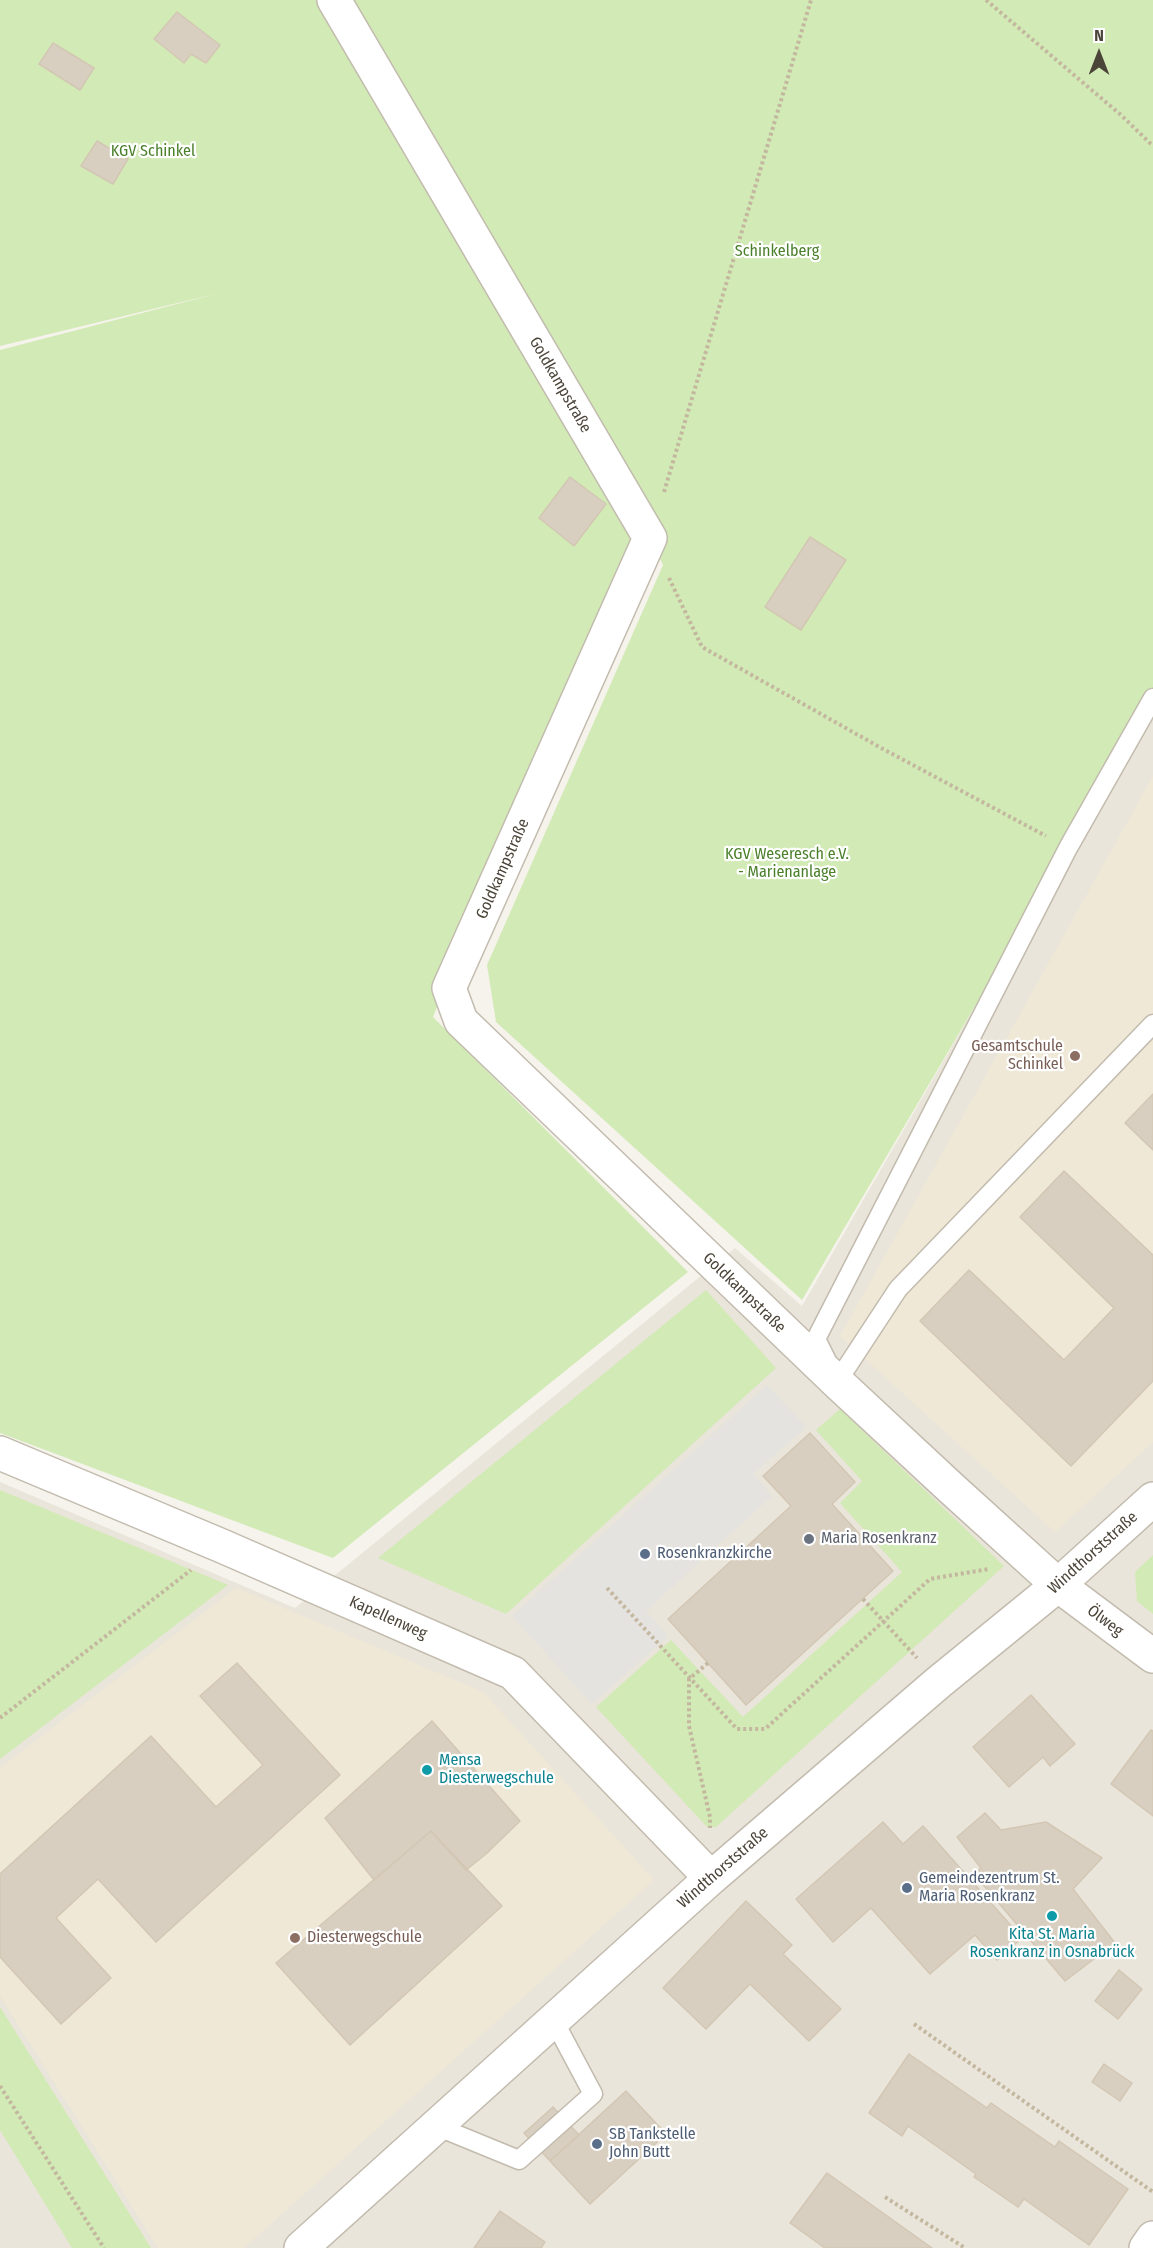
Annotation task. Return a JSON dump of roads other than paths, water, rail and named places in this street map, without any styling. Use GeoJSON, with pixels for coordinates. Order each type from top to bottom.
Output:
{"type":"FeatureCollection","features":[{"type":"Feature","properties":{"kind":"street","name":"Goldkampstraße"},"geometry":{"type":"LineString","coordinates":[[334,0],[650,538],[449,988],[461,1021],[837,1382],[1058,1585]]}},
{"type":"Feature","properties":{"kind":"street","name":"Kapellenweg"},"geometry":{"type":"LineString","coordinates":[[0,1454],[222,1546],[513,1672],[711,1878]]}},
{"type":"Feature","properties":{"kind":"street","name":"Windthorststraße"},"geometry":{"type":"LineString","coordinates":[[301,2248],[711,1878],[939,1682],[1058,1585],[1153,1498]]}},
{"type":"Feature","properties":{"kind":"street","name":"Ölweg"},"geometry":{"type":"LineString","coordinates":[[1058,1585],[1153,1656]]}},
{"type":"Feature","properties":{"kind":"street"},"geometry":{"type":"LineString","coordinates":[[1146,2248],[1153,2238]]}},
{"type":"Feature","properties":{"kind":"lane"},"geometry":{"type":"LineString","coordinates":[[837,1382],[816,1339],[1068,848],[1153,698]]}},
{"type":"Feature","properties":{"kind":"lane"},"geometry":{"type":"LineString","coordinates":[[837,1382],[898,1289],[1153,1024]]}},
{"type":"Feature","properties":{"kind":"lane"},"geometry":{"type":"LineString","coordinates":[[436,2126],[519,2160],[593,2094],[553,2019]]}},
{"type":"Feature","properties":{"kind":"place","name":"Gesamtschule Schinkel"},"geometry":{"type":"Point","coordinates":[1075,1056]}},
{"type":"Feature","properties":{"kind":"place","name":"Maria Rosenkranz"},"geometry":{"type":"Point","coordinates":[809,1539]}},
{"type":"Feature","properties":{"kind":"place","name":"Rosenkranzkirche"},"geometry":{"type":"Point","coordinates":[645,1554]}},
{"type":"Feature","properties":{"kind":"place","name":"Mensa Diesterwegschule"},"geometry":{"type":"Point","coordinates":[427,1770]}},
{"type":"Feature","properties":{"kind":"place","name":"Gemeindezentrum St. Maria Rosenkranz"},"geometry":{"type":"Point","coordinates":[907,1888]}},
{"type":"Feature","properties":{"kind":"place","name":"Kita St. Maria Rosenkranz in Osnabrück"},"geometry":{"type":"Point","coordinates":[1052,1916]}},
{"type":"Feature","properties":{"kind":"place","name":"Diesterwegschule"},"geometry":{"type":"Point","coordinates":[295,1938]}},
{"type":"Feature","properties":{"kind":"place","name":"SB Tankstelle John Butt"},"geometry":{"type":"Point","coordinates":[597,2144]}},
{"type":"Feature","properties":{"kind":"park label","name":"KGV Schinkel"},"geometry":{"type":"Point","coordinates":[153,152]}},
{"type":"Feature","properties":{"kind":"park label","name":"Schinkelberg"},"geometry":{"type":"Point","coordinates":[777,252]}},
{"type":"Feature","properties":{"kind":"park label","name":"KGV Weseresch e.V. - Marienanlage"},"geometry":{"type":"Point","coordinates":[787,864]}}]}
